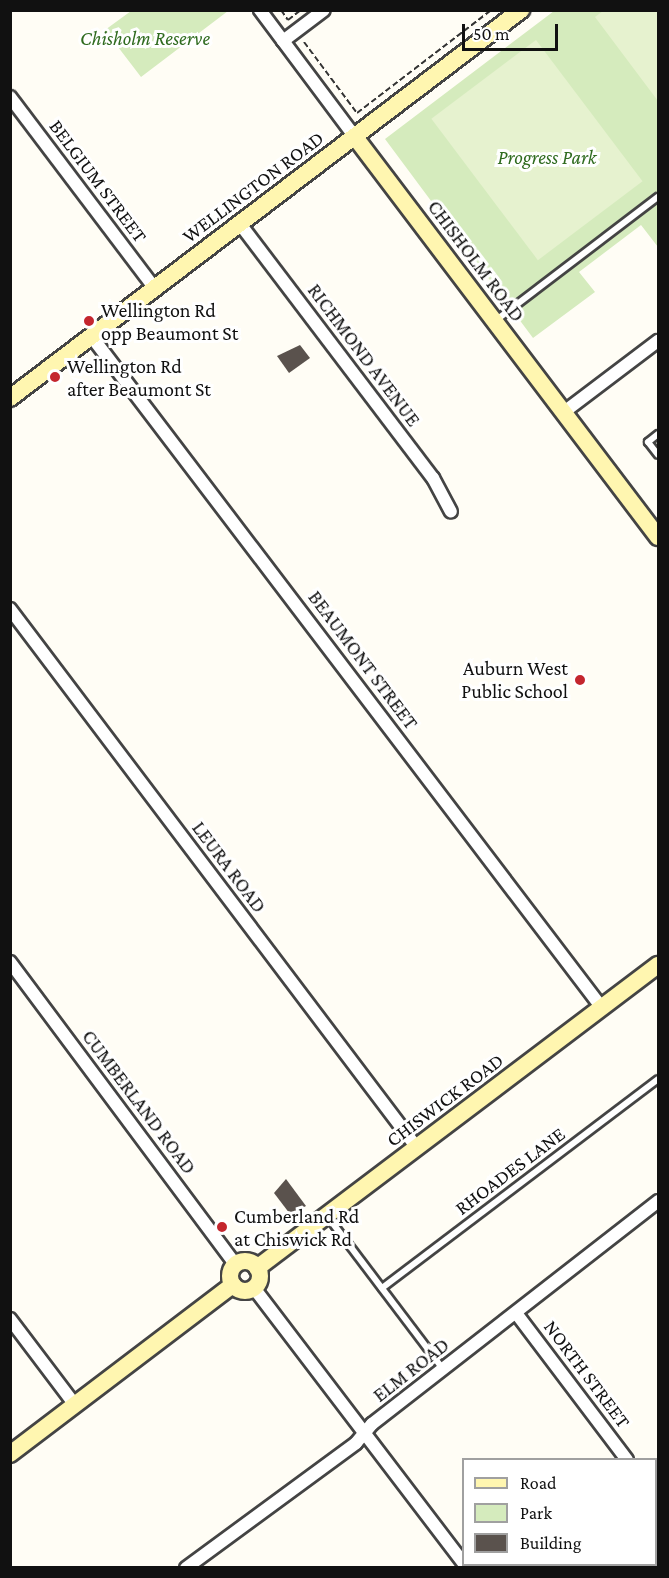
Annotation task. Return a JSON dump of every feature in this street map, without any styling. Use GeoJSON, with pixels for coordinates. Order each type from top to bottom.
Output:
{"type":"FeatureCollection","features":[{"type":"Feature","properties":{"kind":"main road","name":"WELLINGTON ROAD"},"geometry":{"type":"LineString","coordinates":[[10,398],[521,10]]}},
{"type":"Feature","properties":{"kind":"main road","name":"CHISHOLM ROAD"},"geometry":{"type":"LineString","coordinates":[[355,137],[658,537]]}},
{"type":"Feature","properties":{"kind":"main road","name":"CHISWICK ROAD"},"geometry":{"type":"LineString","coordinates":[[257,1268],[658,965]]}},
{"type":"Feature","properties":{"kind":"main road"},"geometry":{"type":"LineString","coordinates":[[250,1262],[257,1268],[259,1281],[254,1288],[241,1291],[234,1286],[231,1273],[236,1265],[250,1262]]}},
{"type":"Feature","properties":{"kind":"main road"},"geometry":{"type":"LineString","coordinates":[[10,1454],[234,1286]]}},
{"type":"Feature","properties":{"kind":"street","name":"CHISHOLM ROAD"},"geometry":{"type":"LineString","coordinates":[[260,10],[355,137]]}},
{"type":"Feature","properties":{"kind":"street"},"geometry":{"type":"LineString","coordinates":[[284,41],[324,10]]}},
{"type":"Feature","properties":{"kind":"street","name":"BELGIUM STREET"},"geometry":{"type":"LineString","coordinates":[[10,97],[155,289]]}},
{"type":"Feature","properties":{"kind":"street","name":"RICHMOND AVENUE"},"geometry":{"type":"LineString","coordinates":[[240,224],[433,478],[451,512]]}},
{"type":"Feature","properties":{"kind":"street","name":"BEAUMONT STREET"},"geometry":{"type":"LineString","coordinates":[[92,337],[602,1008]]}},
{"type":"Feature","properties":{"kind":"street"},"geometry":{"type":"LineString","coordinates":[[564,412],[658,341]]}},
{"type":"Feature","properties":{"kind":"street","name":"LEURA ROAD"},"geometry":{"type":"LineString","coordinates":[[10,609],[417,1148]]}},
{"type":"Feature","properties":{"kind":"street","name":"CUMBERLAND ROAD"},"geometry":{"type":"LineString","coordinates":[[10,962],[236,1265]]}},
{"type":"Feature","properties":{"kind":"street","name":"ELM ROAD"},"geometry":{"type":"LineString","coordinates":[[186,1568],[364,1433],[658,1202]]}},
{"type":"Feature","properties":{"kind":"street"},"geometry":{"type":"LineString","coordinates":[[254,1288],[462,1562]]}},
{"type":"Feature","properties":{"kind":"street","name":"NORTH STREET"},"geometry":{"type":"LineString","coordinates":[[516,1313],[625,1458]]}},
{"type":"Feature","properties":{"kind":"street"},"geometry":{"type":"LineString","coordinates":[[10,1319],[75,1405]]}},
{"type":"Feature","properties":{"kind":"lane"},"geometry":{"type":"LineString","coordinates":[[495,321],[658,197]]}},
{"type":"Feature","properties":{"kind":"lane"},"geometry":{"type":"LineString","coordinates":[[658,434],[648,442],[658,455]]}},
{"type":"Feature","properties":{"kind":"lane","name":"RHOADES LANE"},"geometry":{"type":"LineString","coordinates":[[382,1288],[658,1079]]}},
{"type":"Feature","properties":{"kind":"lane"},"geometry":{"type":"LineString","coordinates":[[327,1216],[443,1370]]}},
{"type":"Feature","properties":{"kind":"path"},"geometry":{"type":"LineString","coordinates":[[281,10],[288,20],[301,10]]}},
{"type":"Feature","properties":{"kind":"path"},"geometry":{"type":"LineString","coordinates":[[303,40],[357,113],[491,10]]}},
{"type":"Feature","properties":{"kind":"green space","name":"Chisholm Reserve"},"geometry":{"type":"Polygon","coordinates":[[[131,11],[228,11],[141,77],[105,30],[131,11]]]}},
{"type":"Feature","properties":{"kind":"green space","name":"Progress Park"},"geometry":{"type":"Polygon","coordinates":[[[554,11],[658,11],[658,247],[641,225],[579,272],[595,292],[533,338],[385,139],[554,11]]]}},
{"type":"Feature","properties":{"kind":"green space"},"geometry":{"type":"Polygon","coordinates":[[[603,11],[658,11],[658,101],[595,17],[603,11]]]}},
{"type":"Feature","properties":{"kind":"green space"},"geometry":{"type":"Polygon","coordinates":[[[536,40],[643,181],[538,260],[431,119],[536,40]]]}},
{"type":"Feature","properties":{"kind":"building"},"geometry":{"type":"Polygon","coordinates":[[[300,345],[310,358],[289,373],[277,356],[300,345]]]}},
{"type":"Feature","properties":{"kind":"building"},"geometry":{"type":"Polygon","coordinates":[[[286,1179],[306,1206],[290,1214],[274,1193],[286,1179]]]}},
{"type":"Feature","properties":{"kind":"place","name":"Wellington Rd opp Beaumont St"},"geometry":{"type":"Point","coordinates":[89,321]}},
{"type":"Feature","properties":{"kind":"place","name":"Wellington Rd after Beaumont St"},"geometry":{"type":"Point","coordinates":[55,377]}},
{"type":"Feature","properties":{"kind":"place","name":"Auburn West Public School"},"geometry":{"type":"Point","coordinates":[580,680]}},
{"type":"Feature","properties":{"kind":"place","name":"Cumberland Rd at Chiswick Rd"},"geometry":{"type":"Point","coordinates":[222,1227]}}]}
